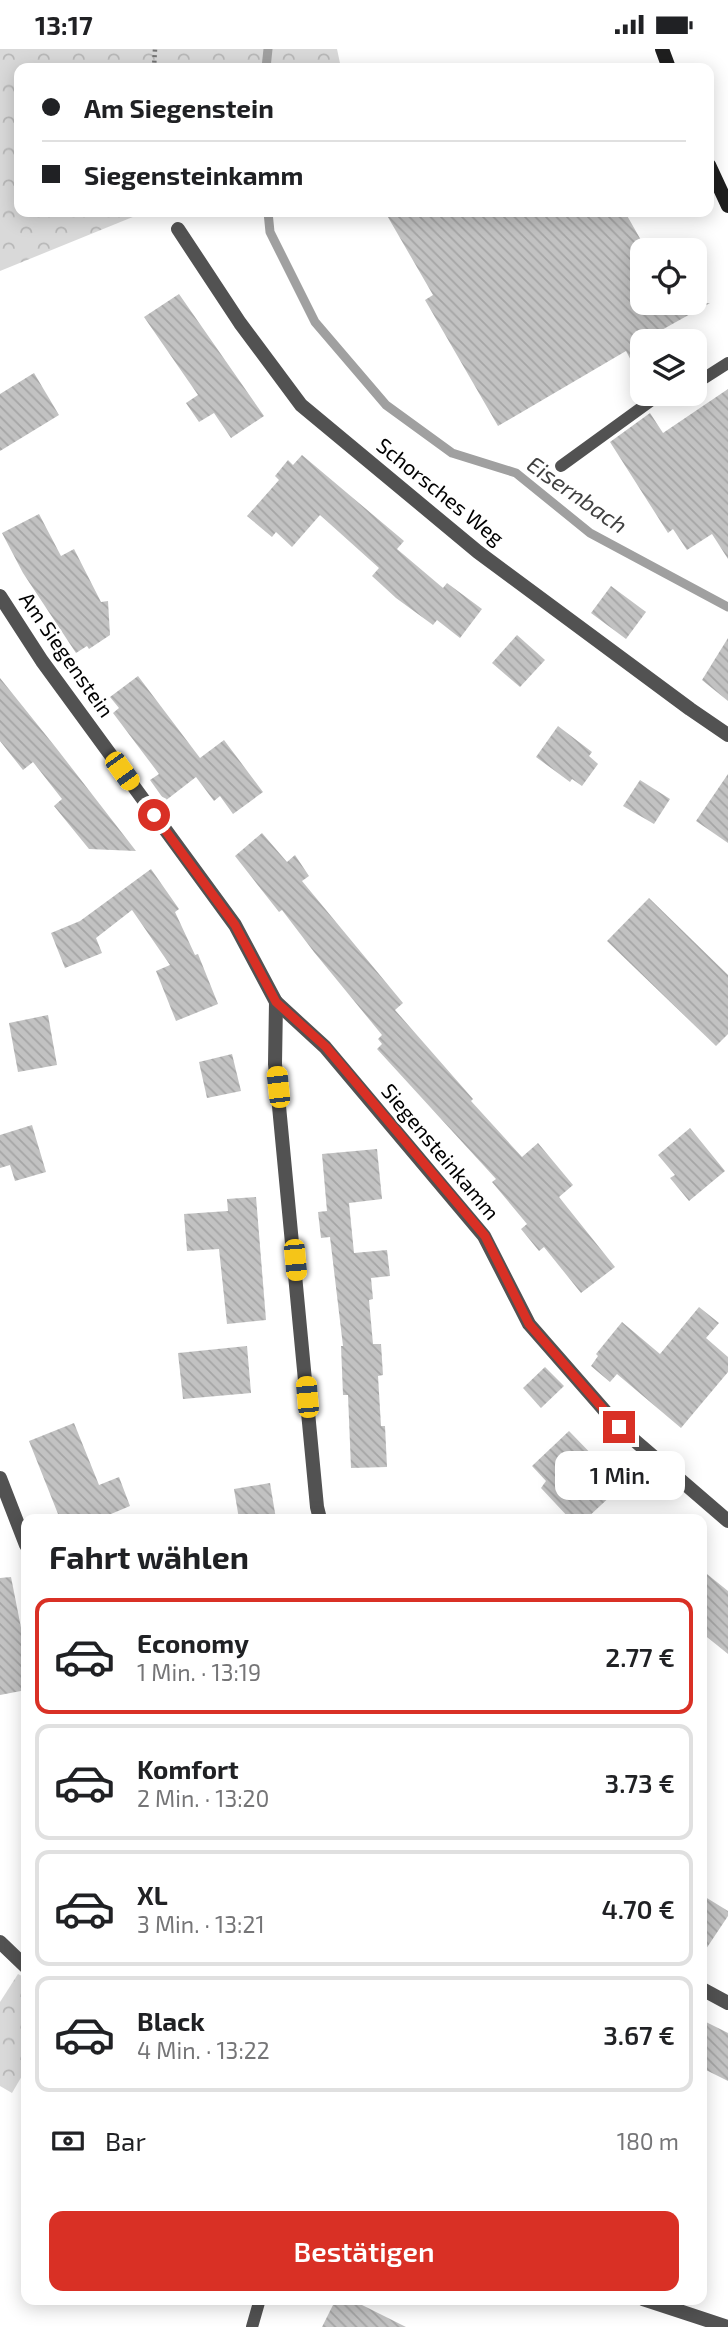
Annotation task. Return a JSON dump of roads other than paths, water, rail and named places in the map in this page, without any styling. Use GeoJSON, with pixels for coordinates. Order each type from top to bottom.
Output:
{"type":"FeatureCollection","features":[{"type":"Feature","properties":{"kind":"main road"},"geometry":{"type":"LineString","coordinates":[[714,176],[728,206]]}},
{"type":"Feature","properties":{"kind":"street","name":"Schorsches Weg"},"geometry":{"type":"LineString","coordinates":[[178,229],[240,323],[301,405],[478,552],[690,709],[728,734]]}},
{"type":"Feature","properties":{"kind":"street","name":"Am Siegenstein"},"geometry":{"type":"LineString","coordinates":[[0,596],[41,661],[235,925],[276,1002],[275,1064],[319,1514]]}},
{"type":"Feature","properties":{"kind":"street","name":"Siegensteinkamm"},"geometry":{"type":"LineString","coordinates":[[276,1002],[326,1047],[485,1236],[529,1324],[538,1335],[619,1427],[728,1521]]}},
{"type":"Feature","properties":{"kind":"street"},"geometry":{"type":"LineString","coordinates":[[0,1478],[21,1532]]}},
{"type":"Feature","properties":{"kind":"street"},"geometry":{"type":"LineString","coordinates":[[0,1942],[7,1957]]}},
{"type":"Feature","properties":{"kind":"street"},"geometry":{"type":"LineString","coordinates":[[707,1992],[728,2003]]}},
{"type":"Feature","properties":{"kind":"street"},"geometry":{"type":"LineString","coordinates":[[661,2305],[728,2327]]}},
{"type":"Feature","properties":{"kind":"lane"},"geometry":{"type":"LineString","coordinates":[[707,376],[728,363]]}},
{"type":"Feature","properties":{"kind":"lane"},"geometry":{"type":"LineString","coordinates":[[561,466],[644,406]]}},
{"type":"Feature","properties":{"kind":"lane"},"geometry":{"type":"LineString","coordinates":[[252,2327],[258,2305]]}},
{"type":"Feature","properties":{"kind":"waterway","name":"Eisernbach"},"geometry":{"type":"LineString","coordinates":[[267,63],[268,49]]}},
{"type":"Feature","properties":{"kind":"waterway","name":"Eisernbach"},"geometry":{"type":"LineString","coordinates":[[268,217],[270,232],[315,322],[386,405],[452,453],[516,473],[590,533],[728,607]]}}]}
